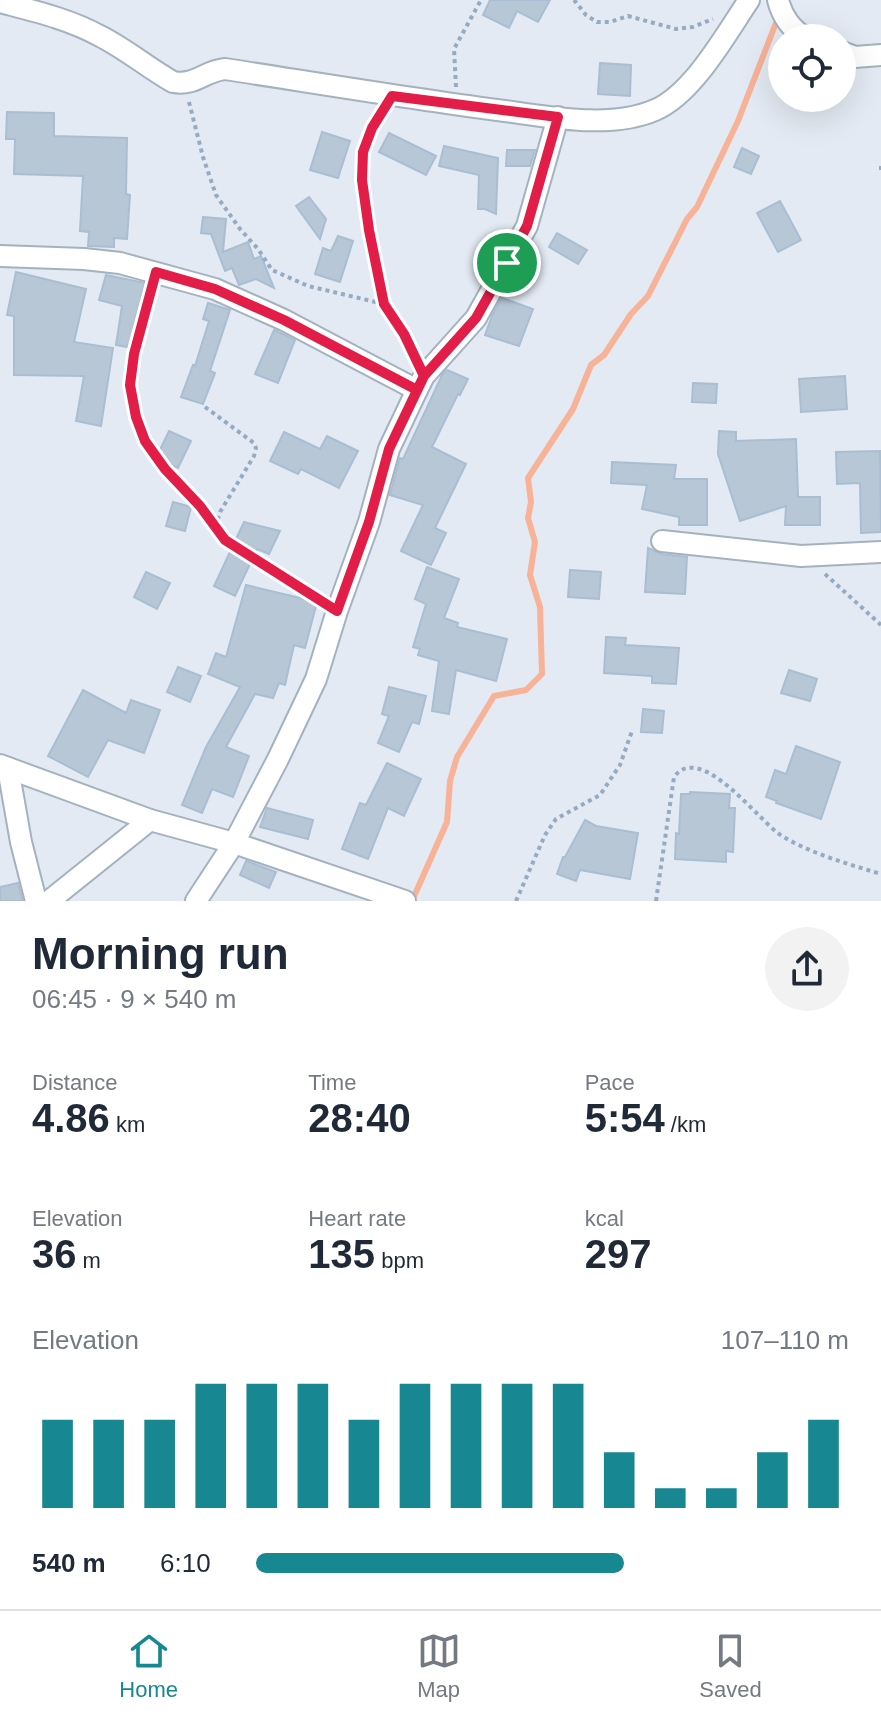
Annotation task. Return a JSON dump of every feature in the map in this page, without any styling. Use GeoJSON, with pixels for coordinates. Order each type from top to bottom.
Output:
{"type":"FeatureCollection","features":[{"type":"Feature","properties":{"kind":"street"},"geometry":{"type":"LineString","coordinates":[[778,0],[780,11],[790,24]]}},
{"type":"Feature","properties":{"kind":"street"},"geometry":{"type":"LineString","coordinates":[[0,2],[82,27],[173,82],[184,84],[197,81],[216,70],[225,69],[458,105],[558,117],[617,120],[655,110],[680,94],[709,59],[747,3]]}},
{"type":"Feature","properties":{"kind":"street"},"geometry":{"type":"LineString","coordinates":[[856,57],[881,55]]}},
{"type":"Feature","properties":{"kind":"street"},"geometry":{"type":"LineString","coordinates":[[196,901],[234,843],[316,679],[369,522],[389,449],[420,383],[476,318],[527,226],[558,117]]}},
{"type":"Feature","properties":{"kind":"street"},"geometry":{"type":"LineString","coordinates":[[3,259],[84,259],[120,263],[215,289],[420,383]]}},
{"type":"Feature","properties":{"kind":"street"},"geometry":{"type":"LineString","coordinates":[[662,541],[801,556],[881,552]]}},
{"type":"Feature","properties":{"kind":"street"},"geometry":{"type":"LineString","coordinates":[[4,767],[150,820],[234,843],[405,901]]}},
{"type":"Feature","properties":{"kind":"street"},"geometry":{"type":"LineString","coordinates":[[4,767],[36,901]]}},
{"type":"Feature","properties":{"kind":"street"},"geometry":{"type":"LineString","coordinates":[[49,901],[150,820]]}},
{"type":"Feature","properties":{"kind":"path"},"geometry":{"type":"LineString","coordinates":[[458,105],[454,49],[481,0]]}},
{"type":"Feature","properties":{"kind":"path"},"geometry":{"type":"LineString","coordinates":[[574,0],[586,15],[597,22],[610,22],[628,16],[676,29],[693,27],[747,3]]}},
{"type":"Feature","properties":{"kind":"path"},"geometry":{"type":"LineString","coordinates":[[184,84],[216,195],[272,270],[308,286],[384,304]]}},
{"type":"Feature","properties":{"kind":"path"},"geometry":{"type":"LineString","coordinates":[[392,96],[372,128],[363,152],[362,180],[384,304],[404,334],[420,383]]}},
{"type":"Feature","properties":{"kind":"path"},"geometry":{"type":"LineString","coordinates":[[881,166],[881,172]]}},
{"type":"Feature","properties":{"kind":"path"},"geometry":{"type":"LineString","coordinates":[[156,272],[134,354],[130,385],[136,417],[145,441],[225,540],[337,611]]}},
{"type":"Feature","properties":{"kind":"path"},"geometry":{"type":"LineString","coordinates":[[205,407],[254,443],[256,448],[220,512],[216,526]]}},
{"type":"Feature","properties":{"kind":"path"},"geometry":{"type":"LineString","coordinates":[[801,556],[838,584],[881,625]]}},
{"type":"Feature","properties":{"kind":"path"},"geometry":{"type":"LineString","coordinates":[[516,901],[545,835],[556,819],[600,795],[620,765],[632,731]]}},
{"type":"Feature","properties":{"kind":"path"},"geometry":{"type":"LineString","coordinates":[[656,901],[674,777],[679,770],[685,769],[711,773],[780,836],[836,860],[881,874]]}},
{"type":"Feature","properties":{"kind":"building"},"geometry":{"type":"Polygon","coordinates":[[[490,0],[550,0],[538,22],[517,11],[509,28],[483,15],[490,0]]]}},
{"type":"Feature","properties":{"kind":"building"},"geometry":{"type":"Polygon","coordinates":[[[600,63],[631,65],[630,96],[598,94],[600,63]]]}},
{"type":"Feature","properties":{"kind":"building"},"geometry":{"type":"Polygon","coordinates":[[[7,112],[54,113],[54,136],[127,138],[126,194],[130,195],[127,239],[114,238],[114,247],[88,246],[89,232],[80,231],[83,176],[14,174],[15,139],[6,139],[7,112]]]}},
{"type":"Feature","properties":{"kind":"building"},"geometry":{"type":"Polygon","coordinates":[[[322,132],[350,141],[338,178],[310,170],[322,132]]]}},
{"type":"Feature","properties":{"kind":"building"},"geometry":{"type":"Polygon","coordinates":[[[389,133],[436,156],[426,175],[379,152],[389,133]]]}},
{"type":"Feature","properties":{"kind":"building"},"geometry":{"type":"Polygon","coordinates":[[[444,146],[498,158],[496,214],[478,209],[479,175],[439,166],[444,146]]]}},
{"type":"Feature","properties":{"kind":"building"},"geometry":{"type":"Polygon","coordinates":[[[742,148],[759,156],[751,174],[734,167],[742,148]]]}},
{"type":"Feature","properties":{"kind":"building"},"geometry":{"type":"Polygon","coordinates":[[[507,150],[535,150],[530,166],[506,166],[507,150]]]}},
{"type":"Feature","properties":{"kind":"building"},"geometry":{"type":"Polygon","coordinates":[[[309,197],[326,219],[320,239],[296,206],[309,197]]]}},
{"type":"Feature","properties":{"kind":"building"},"geometry":{"type":"Polygon","coordinates":[[[780,201],[801,240],[778,252],[757,213],[780,201]]]}},
{"type":"Feature","properties":{"kind":"building"},"geometry":{"type":"Polygon","coordinates":[[[203,217],[226,219],[223,252],[248,242],[254,259],[261,256],[274,288],[256,279],[239,285],[232,268],[225,271],[211,234],[201,233],[203,217]]]}},
{"type":"Feature","properties":{"kind":"building"},"geometry":{"type":"Polygon","coordinates":[[[557,233],[587,250],[578,264],[549,247],[557,233]]]}},
{"type":"Feature","properties":{"kind":"building"},"geometry":{"type":"Polygon","coordinates":[[[338,236],[353,241],[340,282],[315,274],[323,248],[331,251],[338,236]]]}},
{"type":"Feature","properties":{"kind":"building"},"geometry":{"type":"Polygon","coordinates":[[[16,272],[86,289],[74,342],[113,348],[101,426],[76,421],[84,376],[14,375],[14,316],[7,315],[16,272]]]}},
{"type":"Feature","properties":{"kind":"building"},"geometry":{"type":"Polygon","coordinates":[[[106,275],[145,283],[133,328],[133,345],[116,345],[122,306],[99,300],[106,275]]]}},
{"type":"Feature","properties":{"kind":"building"},"geometry":{"type":"Polygon","coordinates":[[[502,298],[533,309],[519,346],[485,335],[502,298]]]}},
{"type":"Feature","properties":{"kind":"building"},"geometry":{"type":"Polygon","coordinates":[[[208,303],[230,310],[210,371],[215,373],[203,404],[181,397],[195,366],[209,321],[203,319],[208,303]]]}},
{"type":"Feature","properties":{"kind":"building"},"geometry":{"type":"Polygon","coordinates":[[[274,330],[295,340],[278,383],[255,374],[274,330]]]}},
{"type":"Feature","properties":{"kind":"building"},"geometry":{"type":"Polygon","coordinates":[[[447,370],[468,379],[432,447],[466,464],[435,528],[446,533],[431,565],[401,551],[423,505],[390,495],[400,458],[403,459],[447,370]]]}},
{"type":"Feature","properties":{"kind":"building"},"geometry":{"type":"Polygon","coordinates":[[[845,376],[847,409],[801,412],[799,379],[845,376]]]}},
{"type":"Feature","properties":{"kind":"building"},"geometry":{"type":"Polygon","coordinates":[[[693,383],[717,384],[716,403],[692,402],[693,383]]]}},
{"type":"Feature","properties":{"kind":"building"},"geometry":{"type":"Polygon","coordinates":[[[169,431],[191,441],[178,468],[156,458],[169,431]]]}},
{"type":"Feature","properties":{"kind":"building"},"geometry":{"type":"Polygon","coordinates":[[[719,431],[736,432],[736,441],[796,439],[798,497],[820,497],[820,525],[785,525],[786,506],[740,521],[718,454],[719,431]]]}},
{"type":"Feature","properties":{"kind":"building"},"geometry":{"type":"Polygon","coordinates":[[[284,432],[320,449],[327,436],[358,451],[339,488],[301,469],[298,474],[270,461],[284,432]]]}},
{"type":"Feature","properties":{"kind":"building"},"geometry":{"type":"Polygon","coordinates":[[[880,451],[881,532],[861,533],[860,483],[837,484],[836,452],[880,451]]]}},
{"type":"Feature","properties":{"kind":"building"},"geometry":{"type":"Polygon","coordinates":[[[612,462],[676,465],[674,479],[707,479],[707,525],[679,525],[679,517],[642,509],[647,485],[611,483],[612,462]]]}},
{"type":"Feature","properties":{"kind":"building"},"geometry":{"type":"Polygon","coordinates":[[[173,502],[191,507],[185,531],[166,526],[173,502]]]}},
{"type":"Feature","properties":{"kind":"building"},"geometry":{"type":"Polygon","coordinates":[[[244,522],[280,531],[269,554],[257,549],[235,596],[214,586],[244,522]]]}},
{"type":"Feature","properties":{"kind":"building"},"geometry":{"type":"Polygon","coordinates":[[[648,548],[661,554],[687,557],[685,594],[645,592],[648,548]]]}},
{"type":"Feature","properties":{"kind":"building"},"geometry":{"type":"Polygon","coordinates":[[[427,567],[459,579],[444,618],[458,623],[457,627],[507,639],[496,681],[456,670],[449,714],[432,711],[439,661],[418,655],[420,649],[413,647],[426,604],[415,599],[427,567]]]}},
{"type":"Feature","properties":{"kind":"building"},"geometry":{"type":"Polygon","coordinates":[[[570,570],[601,572],[599,599],[568,597],[570,570]]]}},
{"type":"Feature","properties":{"kind":"building"},"geometry":{"type":"Polygon","coordinates":[[[146,572],[170,583],[157,609],[134,597],[146,572]]]}},
{"type":"Feature","properties":{"kind":"building"},"geometry":{"type":"Polygon","coordinates":[[[246,585],[317,602],[305,648],[294,645],[285,685],[279,683],[273,698],[255,694],[226,747],[249,756],[233,797],[212,789],[202,813],[182,805],[206,747],[240,687],[208,674],[216,653],[226,657],[246,585]]]}},
{"type":"Feature","properties":{"kind":"building"},"geometry":{"type":"Polygon","coordinates":[[[606,637],[626,638],[625,645],[679,648],[676,684],[652,683],[652,676],[604,673],[606,637]]]}},
{"type":"Feature","properties":{"kind":"building"},"geometry":{"type":"Polygon","coordinates":[[[178,667],[201,676],[190,702],[167,692],[178,667]]]}},
{"type":"Feature","properties":{"kind":"building"},"geometry":{"type":"Polygon","coordinates":[[[789,670],[817,679],[810,701],[781,693],[789,670]]]}},
{"type":"Feature","properties":{"kind":"building"},"geometry":{"type":"Polygon","coordinates":[[[389,687],[426,696],[419,724],[412,722],[399,752],[378,743],[389,716],[382,714],[389,687]]]}},
{"type":"Feature","properties":{"kind":"building"},"geometry":{"type":"Polygon","coordinates":[[[83,690],[126,713],[131,700],[160,710],[144,753],[108,740],[88,777],[48,756],[83,690]]]}},
{"type":"Feature","properties":{"kind":"building"},"geometry":{"type":"Polygon","coordinates":[[[643,709],[664,711],[662,733],[641,732],[643,709]]]}},
{"type":"Feature","properties":{"kind":"building"},"geometry":{"type":"Polygon","coordinates":[[[796,746],[840,762],[821,819],[766,797],[775,770],[786,774],[796,746]]]}},
{"type":"Feature","properties":{"kind":"building"},"geometry":{"type":"Polygon","coordinates":[[[387,763],[421,779],[404,816],[388,808],[368,859],[342,849],[360,803],[366,805],[387,763]]]}},
{"type":"Feature","properties":{"kind":"building"},"geometry":{"type":"Polygon","coordinates":[[[681,794],[730,794],[729,808],[735,808],[733,852],[726,851],[726,862],[675,859],[681,794]]]}},
{"type":"Feature","properties":{"kind":"building"},"geometry":{"type":"Polygon","coordinates":[[[267,808],[313,820],[308,839],[260,827],[267,808]]]}},
{"type":"Feature","properties":{"kind":"building"},"geometry":{"type":"Polygon","coordinates":[[[585,820],[596,826],[638,833],[630,879],[580,870],[576,881],[557,874],[563,857],[585,820]]]}},
{"type":"Feature","properties":{"kind":"building"},"geometry":{"type":"Polygon","coordinates":[[[246,861],[276,872],[269,888],[240,875],[246,861]]]}},
{"type":"Feature","properties":{"kind":"building"},"geometry":{"type":"Polygon","coordinates":[[[18,883],[23,901],[0,901],[0,887],[18,883]]]}},
{"type":"Feature","properties":{"kind":"waterway"},"geometry":{"type":"LineString","coordinates":[[412,901],[447,822],[450,781],[457,757],[494,696],[526,690],[542,674],[540,607],[530,575],[535,542],[528,518],[531,502],[528,478],[573,409],[591,365],[604,355],[631,314],[648,296],[687,219],[697,207],[738,121],[779,15]]}},
{"type":"Feature","properties":{"kind":"route"},"geometry":{"type":"LineString","coordinates":[[507,263],[476,318],[424,376],[417,390],[284,320],[215,289],[156,272],[134,354],[130,385],[136,417],[145,441],[225,540],[337,611],[369,522],[389,449],[424,376],[404,334],[384,304],[362,180],[363,152],[372,128],[392,96],[558,117],[527,226],[507,263]]}}]}
